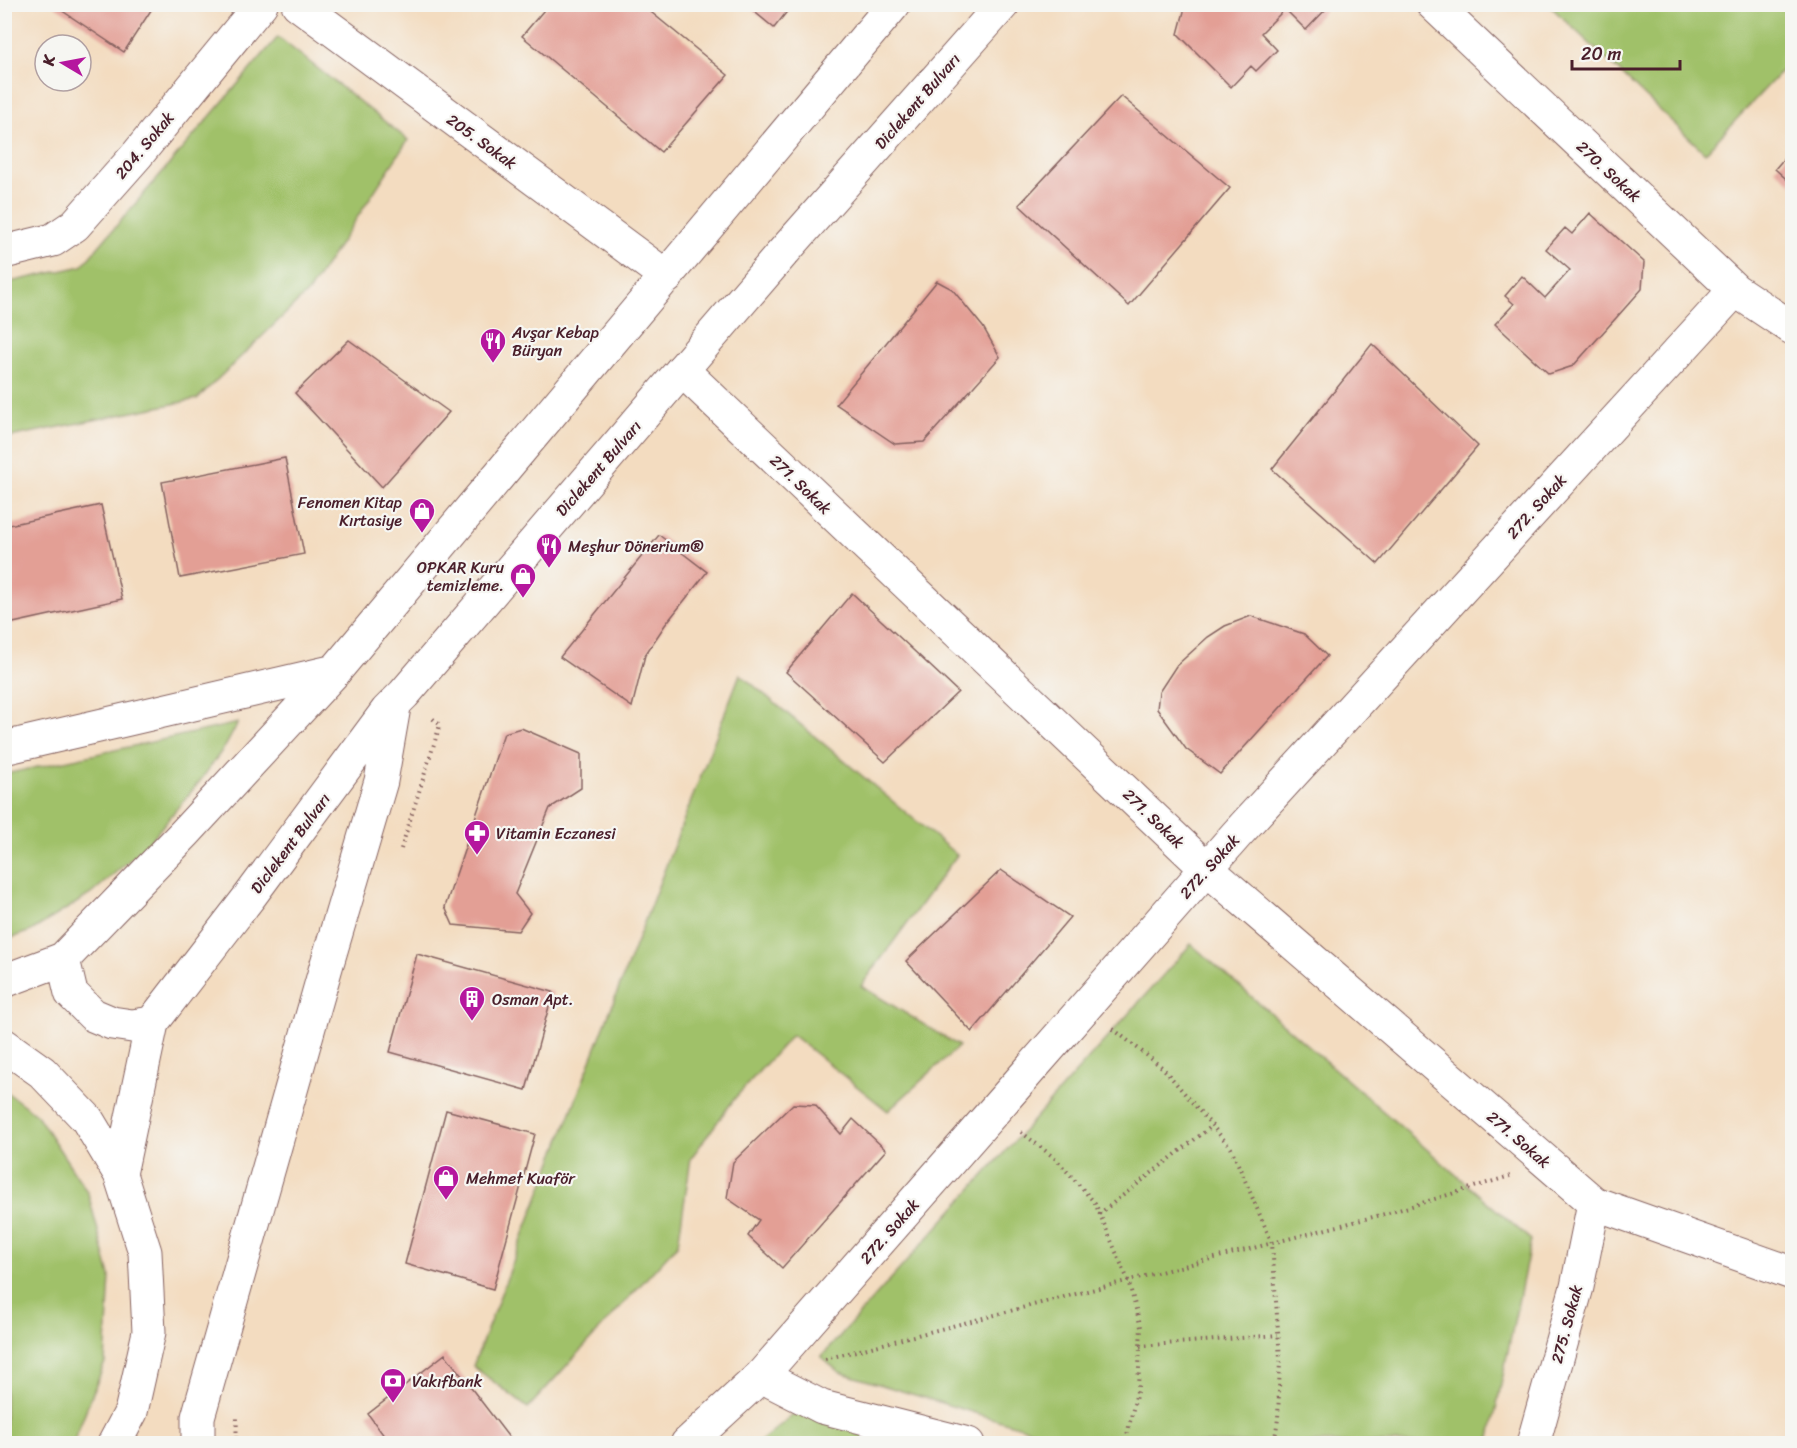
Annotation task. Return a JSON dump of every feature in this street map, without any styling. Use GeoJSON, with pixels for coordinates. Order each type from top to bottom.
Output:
{"type":"FeatureCollection","features":[{"type":"Feature","properties":{"kind":"street","name":"204. Sokak"},"geometry":{"type":"LineString","coordinates":[[4,252],[53,240],[75,225],[137,155],[261,4]]}},
{"type":"Feature","properties":{"kind":"street","name":"205. Sokak"},"geometry":{"type":"LineString","coordinates":[[298,4],[667,277]]}},
{"type":"Feature","properties":{"kind":"street"},"geometry":{"type":"LineString","coordinates":[[4,981],[63,959],[185,833],[335,671],[894,4]]}},
{"type":"Feature","properties":{"kind":"street","name":"Diclekent Bulvarı"},"geometry":{"type":"LineString","coordinates":[[120,1174],[152,1023],[399,699],[682,370],[1003,4]]}},
{"type":"Feature","properties":{"kind":"street","name":"270. Sokak"},"geometry":{"type":"LineString","coordinates":[[1433,4],[1735,290],[1792,328]]}},
{"type":"Feature","properties":{"kind":"street","name":"272. Sokak"},"geometry":{"type":"LineString","coordinates":[[687,1443],[761,1376],[1206,868],[1735,290]]}},
{"type":"Feature","properties":{"kind":"street","name":"271. Sokak"},"geometry":{"type":"LineString","coordinates":[[682,370],[1206,868],[1594,1203],[1792,1273]]}},
{"type":"Feature","properties":{"kind":"street"},"geometry":{"type":"LineString","coordinates":[[4,748],[335,671]]}},
{"type":"Feature","properties":{"kind":"street"},"geometry":{"type":"LineString","coordinates":[[198,1443],[198,1417],[381,781],[399,699]]}},
{"type":"Feature","properties":{"kind":"street"},"geometry":{"type":"LineString","coordinates":[[63,959],[71,993],[93,1015],[112,1023],[132,1026],[152,1023]]}},
{"type":"Feature","properties":{"kind":"street"},"geometry":{"type":"LineString","coordinates":[[4,1045],[42,1072],[87,1119],[120,1174],[145,1252],[149,1332],[131,1412],[114,1443]]}},
{"type":"Feature","properties":{"kind":"street","name":"275. Sokak"},"geometry":{"type":"LineString","coordinates":[[1533,1443],[1577,1287],[1594,1203]]}},
{"type":"Feature","properties":{"kind":"street"},"geometry":{"type":"LineString","coordinates":[[761,1376],[822,1407],[968,1443]]}},
{"type":"Feature","properties":{"kind":"street"},"geometry":{"type":"LineString","coordinates":[[131,1412],[140,1443]]}},
{"type":"Feature","properties":{"kind":"path"},"geometry":{"type":"LineString","coordinates":[[398,857],[440,725],[399,699]]}},
{"type":"Feature","properties":{"kind":"path"},"geometry":{"type":"LineString","coordinates":[[1085,1007],[1163,1068],[1231,1148],[1272,1243],[1280,1359],[1278,1419],[1274,1443]]}},
{"type":"Feature","properties":{"kind":"path"},"geometry":{"type":"LineString","coordinates":[[994,1110],[1056,1159],[1095,1203],[1128,1280],[1141,1327],[1138,1387],[1125,1443]]}},
{"type":"Feature","properties":{"kind":"path"},"geometry":{"type":"LineString","coordinates":[[1099,1214],[1212,1126]]}},
{"type":"Feature","properties":{"kind":"path"},"geometry":{"type":"LineString","coordinates":[[816,1362],[1392,1212],[1548,1164]]}},
{"type":"Feature","properties":{"kind":"path"},"geometry":{"type":"LineString","coordinates":[[1140,1346],[1278,1335]]}},
{"type":"Feature","properties":{"kind":"path"},"geometry":{"type":"LineString","coordinates":[[236,1443],[237,1407]]}},
{"type":"Feature","properties":{"kind":"green space"},"geometry":{"type":"Polygon","coordinates":[[[1549,5],[1792,5],[1792,60],[1705,153],[1549,5]]]}},
{"type":"Feature","properties":{"kind":"green space"},"geometry":{"type":"Polygon","coordinates":[[[278,37],[408,140],[309,291],[197,399],[5,438],[5,283],[82,266],[278,37]]]}},
{"type":"Feature","properties":{"kind":"green space"},"geometry":{"type":"Polygon","coordinates":[[[740,674],[957,855],[861,986],[959,1046],[888,1111],[792,1035],[735,1098],[691,1158],[678,1244],[528,1408],[473,1366],[740,674]]]}},
{"type":"Feature","properties":{"kind":"green space"},"geometry":{"type":"Polygon","coordinates":[[[238,723],[226,745],[200,781],[146,846],[91,894],[31,931],[5,940],[5,774],[238,723]]]}},
{"type":"Feature","properties":{"kind":"green space"},"geometry":{"type":"Polygon","coordinates":[[[1191,944],[1531,1240],[1489,1443],[1074,1443],[839,1372],[821,1357],[1191,944]]]}},
{"type":"Feature","properties":{"kind":"green space"},"geometry":{"type":"Polygon","coordinates":[[[5,1091],[37,1115],[88,1193],[110,1276],[105,1362],[73,1443],[5,1443],[5,1091]]]}},
{"type":"Feature","properties":{"kind":"green space"},"geometry":{"type":"Polygon","coordinates":[[[797,1412],[909,1444],[757,1444],[797,1412]]]}},
{"type":"Feature","properties":{"kind":"building"},"geometry":{"type":"Polygon","coordinates":[[[52,4],[155,4],[124,52],[52,4]]]}},
{"type":"Feature","properties":{"kind":"building"},"geometry":{"type":"Polygon","coordinates":[[[549,4],[641,4],[728,75],[661,152],[522,36],[549,4]]]}},
{"type":"Feature","properties":{"kind":"building"},"geometry":{"type":"Polygon","coordinates":[[[745,4],[793,4],[774,28],[745,4]]]}},
{"type":"Feature","properties":{"kind":"building"},"geometry":{"type":"Polygon","coordinates":[[[1186,4],[1323,4],[1327,8],[1306,30],[1285,9],[1261,33],[1277,50],[1256,71],[1251,66],[1231,87],[1178,34],[1186,4]]]}},
{"type":"Feature","properties":{"kind":"building"},"geometry":{"type":"Polygon","coordinates":[[[1121,96],[1230,188],[1129,306],[1019,205],[1121,96]]]}},
{"type":"Feature","properties":{"kind":"building"},"geometry":{"type":"Polygon","coordinates":[[[1792,149],[1792,184],[1775,169],[1792,149]]]}},
{"type":"Feature","properties":{"kind":"building"},"geometry":{"type":"Polygon","coordinates":[[[1590,213],[1644,262],[1642,289],[1573,366],[1549,374],[1495,324],[1514,304],[1505,296],[1522,276],[1545,298],[1570,270],[1546,249],[1565,228],[1572,234],[1590,213]]]}},
{"type":"Feature","properties":{"kind":"building"},"geometry":{"type":"Polygon","coordinates":[[[937,281],[952,289],[983,327],[1000,357],[924,442],[895,444],[836,404],[937,281]]]}},
{"type":"Feature","properties":{"kind":"building"},"geometry":{"type":"Polygon","coordinates":[[[349,340],[449,412],[382,487],[295,393],[349,340]]]}},
{"type":"Feature","properties":{"kind":"building"},"geometry":{"type":"Polygon","coordinates":[[[1372,344],[1478,446],[1378,564],[1272,469],[1372,344]]]}},
{"type":"Feature","properties":{"kind":"building"},"geometry":{"type":"Polygon","coordinates":[[[285,458],[304,554],[180,578],[162,482],[285,458]]]}},
{"type":"Feature","properties":{"kind":"building"},"geometry":{"type":"Polygon","coordinates":[[[101,505],[122,599],[4,625],[4,526],[101,505]]]}},
{"type":"Feature","properties":{"kind":"building"},"geometry":{"type":"Polygon","coordinates":[[[659,535],[707,572],[665,625],[645,655],[632,707],[560,657],[659,535]]]}},
{"type":"Feature","properties":{"kind":"building"},"geometry":{"type":"Polygon","coordinates":[[[852,593],[958,692],[885,762],[786,672],[852,593]]]}},
{"type":"Feature","properties":{"kind":"building"},"geometry":{"type":"Polygon","coordinates":[[[1251,616],[1304,634],[1327,656],[1220,774],[1186,749],[1157,709],[1159,692],[1176,666],[1208,637],[1225,626],[1251,616]]]}},
{"type":"Feature","properties":{"kind":"building"},"geometry":{"type":"Polygon","coordinates":[[[521,728],[581,754],[581,788],[550,808],[515,894],[530,913],[518,931],[453,925],[445,907],[504,733],[521,728]]]}},
{"type":"Feature","properties":{"kind":"building"},"geometry":{"type":"Polygon","coordinates":[[[1001,870],[1070,917],[972,1032],[906,961],[1001,870]]]}},
{"type":"Feature","properties":{"kind":"building","name":"Osman Apt."},"geometry":{"type":"Polygon","coordinates":[[[417,954],[553,992],[526,1090],[390,1052],[417,954]]]}},
{"type":"Feature","properties":{"kind":"building"},"geometry":{"type":"Polygon","coordinates":[[[793,1104],[815,1105],[841,1134],[853,1119],[886,1150],[782,1268],[748,1236],[759,1220],[727,1198],[733,1162],[793,1104]]]}},
{"type":"Feature","properties":{"kind":"building"},"geometry":{"type":"Polygon","coordinates":[[[446,1110],[535,1134],[493,1289],[405,1264],[446,1110]]]}},
{"type":"Feature","properties":{"kind":"building"},"geometry":{"type":"Polygon","coordinates":[[[445,1354],[514,1444],[390,1444],[368,1414],[445,1354]]]}},
{"type":"Feature","properties":{"kind":"place","name":"Avşar Kebap Büryan"},"geometry":{"type":"Point","coordinates":[493,364]}},
{"type":"Feature","properties":{"kind":"place","name":"Fenomen Kitap Kırtasiye"},"geometry":{"type":"Point","coordinates":[422,534]}},
{"type":"Feature","properties":{"kind":"place","name":"Meşhur Dönerium®"},"geometry":{"type":"Point","coordinates":[549,569]}},
{"type":"Feature","properties":{"kind":"place","name":"OPKAR Kuru temizleme."},"geometry":{"type":"Point","coordinates":[523,599]}},
{"type":"Feature","properties":{"kind":"place","name":"Vitamin Eczanesi"},"geometry":{"type":"Point","coordinates":[477,856]}},
{"type":"Feature","properties":{"kind":"place","name":"Osman Apt."},"geometry":{"type":"Point","coordinates":[472,1022]}},
{"type":"Feature","properties":{"kind":"place","name":"Mehmet Kuaför"},"geometry":{"type":"Point","coordinates":[446,1201]}},
{"type":"Feature","properties":{"kind":"place","name":"Vakıfbank"},"geometry":{"type":"Point","coordinates":[393,1404]}}]}
